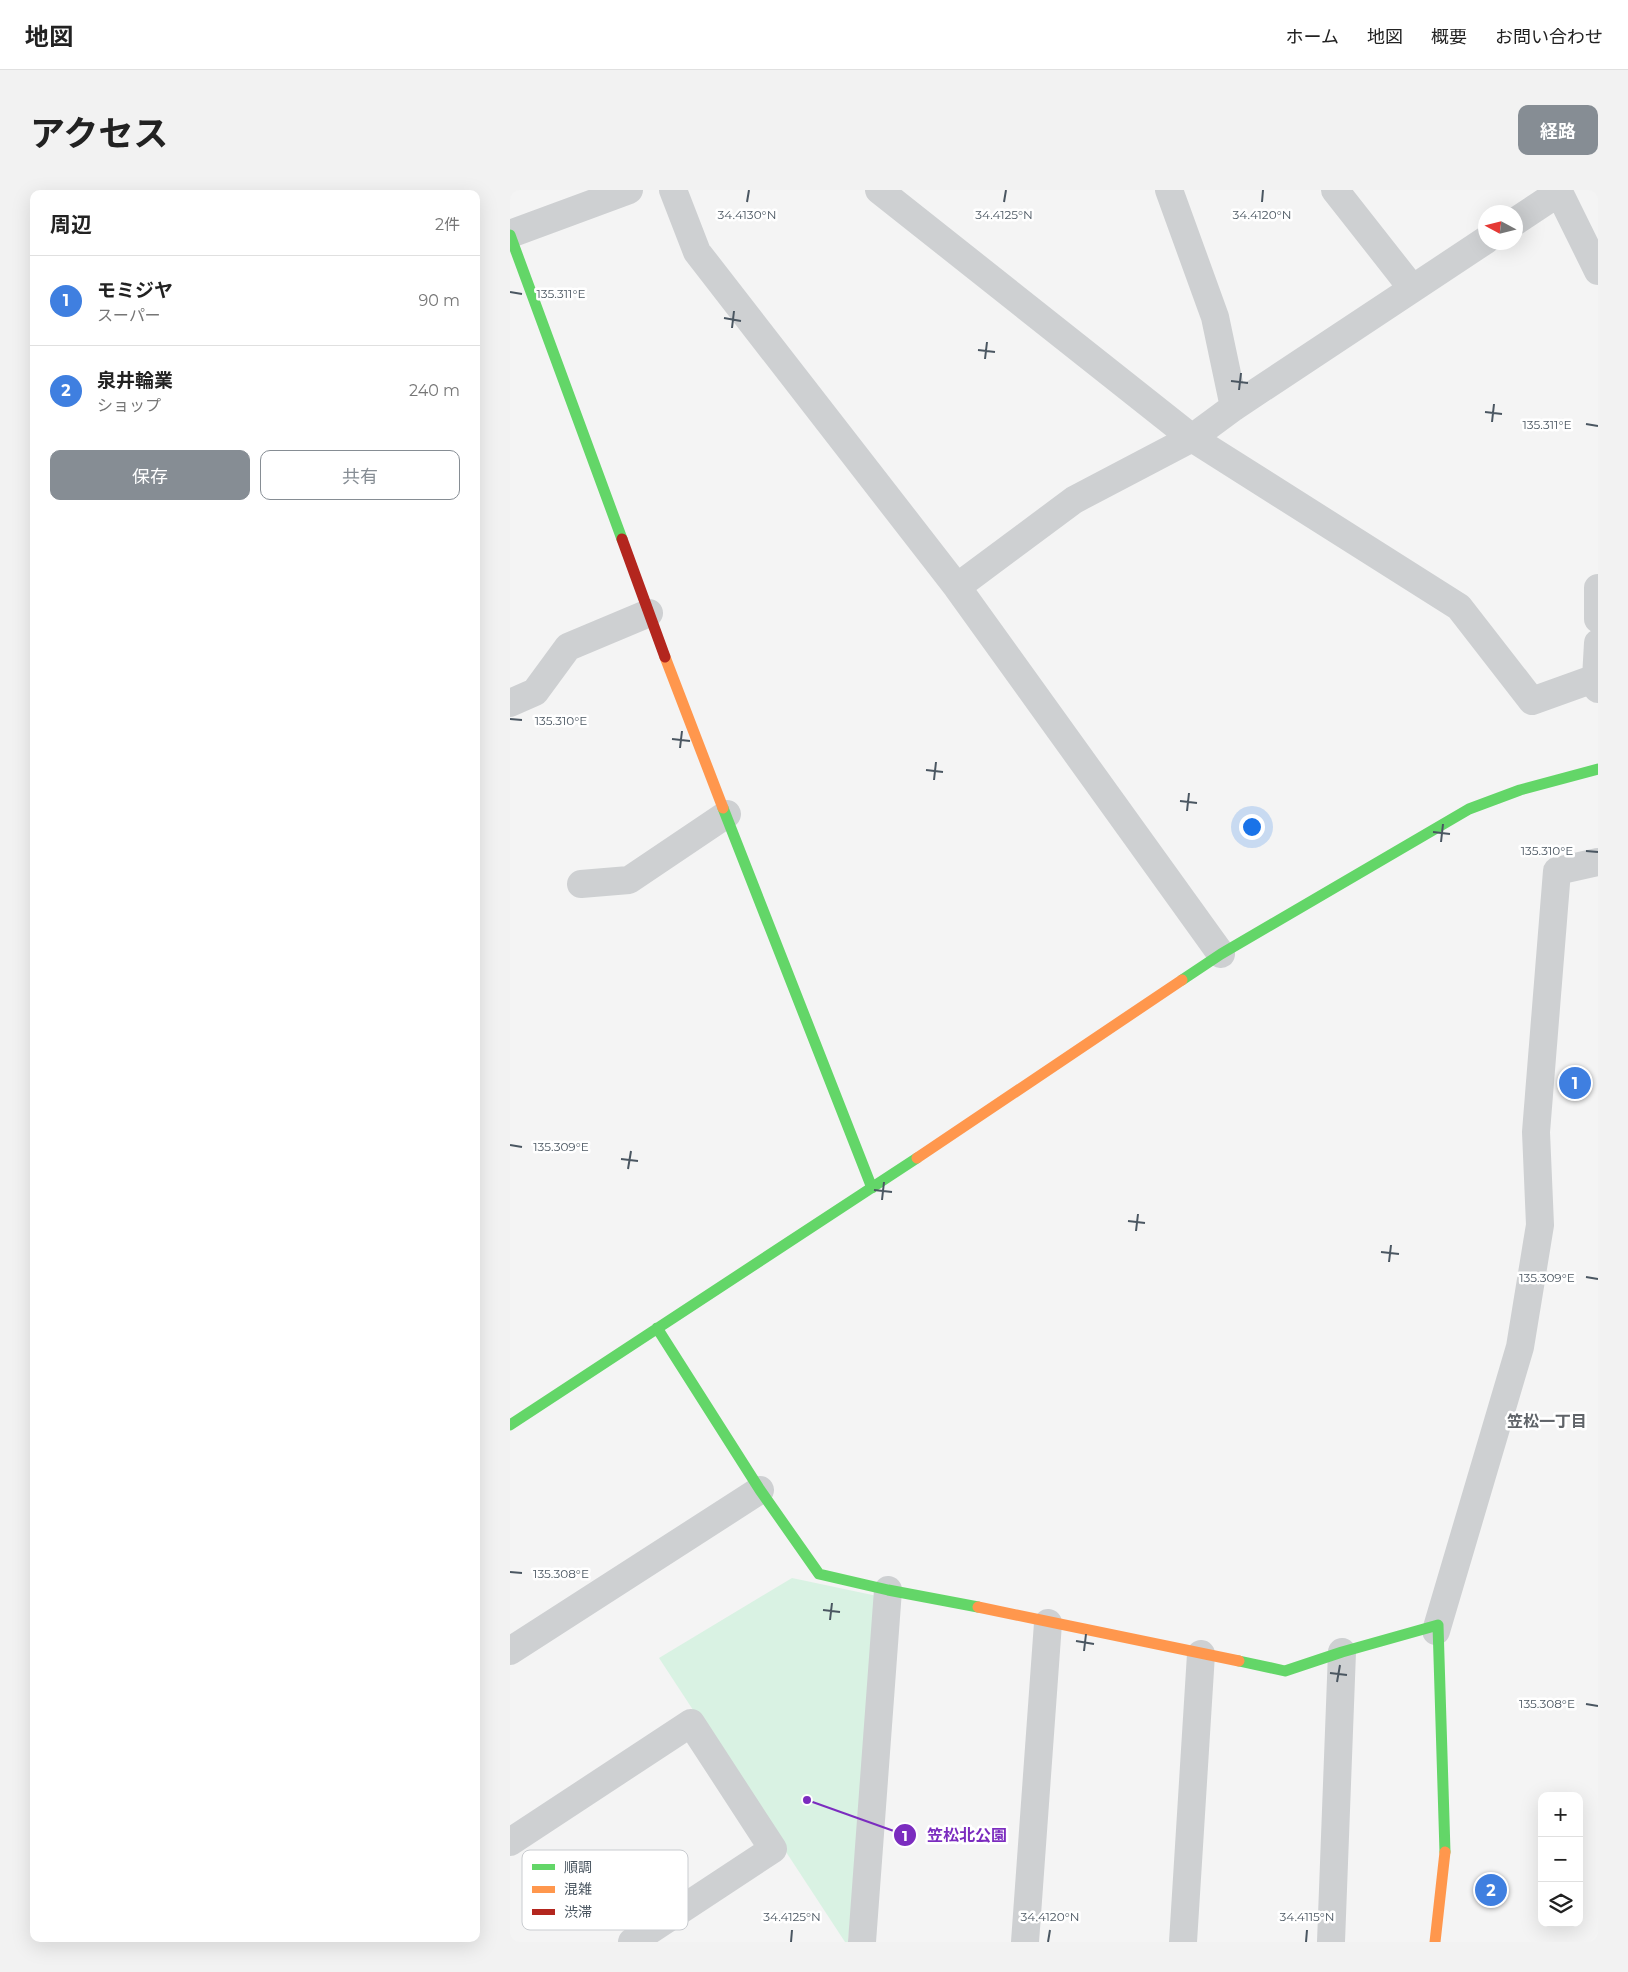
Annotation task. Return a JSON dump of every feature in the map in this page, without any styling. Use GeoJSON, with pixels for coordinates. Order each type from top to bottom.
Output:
{"type":"FeatureCollection","features":[{"type":"Feature","properties":{"kind":"street"},"geometry":{"type":"LineString","coordinates":[[629,190],[510,235],[683,705],[872,1188]]}},
{"type":"Feature","properties":{"kind":"street"},"geometry":{"type":"LineString","coordinates":[[673,190],[697,252],[957,587],[1221,954]]}},
{"type":"Feature","properties":{"kind":"street"},"geometry":{"type":"LineString","coordinates":[[879,190],[1192,438],[1459,606],[1532,701],[1597,683],[1598,643]]}},
{"type":"Feature","properties":{"kind":"street"},"geometry":{"type":"LineString","coordinates":[[1169,190],[1215,317],[1234,407]]}},
{"type":"Feature","properties":{"kind":"street"},"geometry":{"type":"LineString","coordinates":[[1335,190],[1412,288]]}},
{"type":"Feature","properties":{"kind":"street"},"geometry":{"type":"LineString","coordinates":[[1523,216],[1558,191],[1598,271]]}},
{"type":"Feature","properties":{"kind":"street"},"geometry":{"type":"LineString","coordinates":[[957,587],[1074,500],[1192,438],[1234,407],[1478,245]]}},
{"type":"Feature","properties":{"kind":"street"},"geometry":{"type":"LineString","coordinates":[[1598,588],[1598,619]]}},
{"type":"Feature","properties":{"kind":"street"},"geometry":{"type":"LineString","coordinates":[[510,703],[535,692],[568,647],[649,612]]}},
{"type":"Feature","properties":{"kind":"street"},"geometry":{"type":"LineString","coordinates":[[510,1425],[872,1188],[1221,954],[1469,809],[1520,790],[1598,769]]}},
{"type":"Feature","properties":{"kind":"street"},"geometry":{"type":"LineString","coordinates":[[581,884],[629,880],[727,814]]}},
{"type":"Feature","properties":{"kind":"street"},"geometry":{"type":"LineString","coordinates":[[1435,1942],[1445,1857],[1437,1628],[1520,1347],[1540,1225],[1536,1132],[1557,871],[1598,862]]}},
{"type":"Feature","properties":{"kind":"street"},"geometry":{"type":"LineString","coordinates":[[657,1328],[760,1490],[818,1574],[1285,1671],[1342,1652],[1437,1628]]}},
{"type":"Feature","properties":{"kind":"street"},"geometry":{"type":"LineString","coordinates":[[510,1651],[760,1490]]}},
{"type":"Feature","properties":{"kind":"street"},"geometry":{"type":"LineString","coordinates":[[862,1942],[888,1590]]}},
{"type":"Feature","properties":{"kind":"street"},"geometry":{"type":"LineString","coordinates":[[1025,1942],[1048,1623]]}},
{"type":"Feature","properties":{"kind":"street"},"geometry":{"type":"LineString","coordinates":[[1331,1942],[1342,1652]]}},
{"type":"Feature","properties":{"kind":"street"},"geometry":{"type":"LineString","coordinates":[[1184,1942],[1201,1654]]}},
{"type":"Feature","properties":{"kind":"street"},"geometry":{"type":"LineString","coordinates":[[510,1842],[691,1723],[773,1849],[688,1905]]}},
{"type":"Feature","properties":{"kind":"street"},"geometry":{"type":"LineString","coordinates":[[632,1942],[650,1930]]}},
{"type":"Feature","properties":{"kind":"green space"},"geometry":{"type":"Polygon","coordinates":[[[792,1578],[882,1597],[848,1942],[845,1942],[659,1658],[792,1578]]]}},
{"type":"Feature","properties":{"kind":"traffic: fast"},"geometry":{"type":"LineString","coordinates":[[510,235],[622,539]]}},
{"type":"Feature","properties":{"kind":"traffic: fast"},"geometry":{"type":"LineString","coordinates":[[1182,980],[1221,954],[1469,809],[1520,790],[1598,769]]}},
{"type":"Feature","properties":{"kind":"traffic: fast"},"geometry":{"type":"LineString","coordinates":[[723,808],[872,1188]]}},
{"type":"Feature","properties":{"kind":"traffic: fast"},"geometry":{"type":"LineString","coordinates":[[510,1425],[917,1158]]}},
{"type":"Feature","properties":{"kind":"traffic: fast"},"geometry":{"type":"LineString","coordinates":[[657,1328],[760,1490],[819,1574],[888,1590],[978,1607]]}},
{"type":"Feature","properties":{"kind":"traffic: fast"},"geometry":{"type":"LineString","coordinates":[[1239,1661],[1285,1671],[1342,1652],[1438,1625],[1445,1852]]}},
{"type":"Feature","properties":{"kind":"traffic: slow"},"geometry":{"type":"LineString","coordinates":[[665,657],[723,808]]}},
{"type":"Feature","properties":{"kind":"traffic: slow"},"geometry":{"type":"LineString","coordinates":[[917,1158],[1182,980]]}},
{"type":"Feature","properties":{"kind":"traffic: slow"},"geometry":{"type":"LineString","coordinates":[[978,1607],[1239,1661]]}},
{"type":"Feature","properties":{"kind":"traffic: slow"},"geometry":{"type":"LineString","coordinates":[[1435,1942],[1445,1852]]}},
{"type":"Feature","properties":{"kind":"traffic: jam"},"geometry":{"type":"LineString","coordinates":[[622,539],[665,657]]}},
{"type":"Feature","properties":{"kind":"place","name":"モミジヤ"},"geometry":{"type":"Point","coordinates":[1575,1083]}},
{"type":"Feature","properties":{"kind":"place","name":"笠松北公園"},"geometry":{"type":"Point","coordinates":[807,1800]}},
{"type":"Feature","properties":{"kind":"place","name":"泉井輪業"},"geometry":{"type":"Point","coordinates":[1491,1890]}},
{"type":"Feature","properties":{"kind":"district","name":"笠松一丁目"},"geometry":{"type":"Point","coordinates":[1547,1421]}}]}
